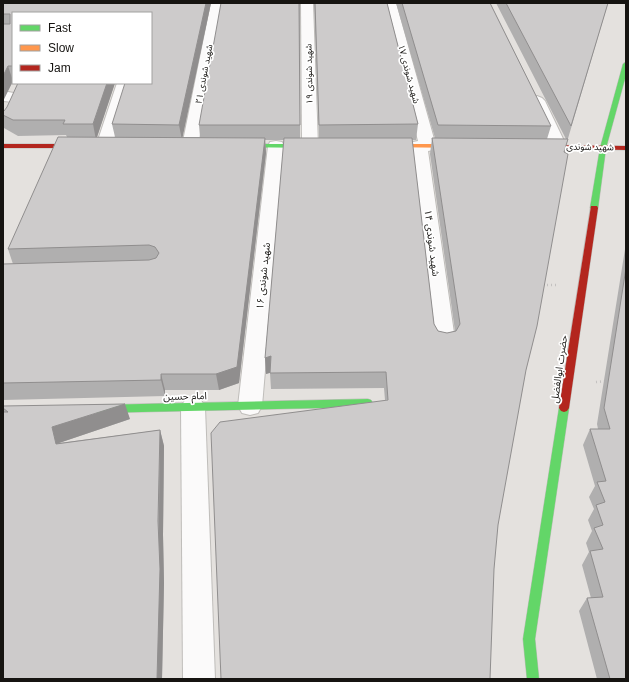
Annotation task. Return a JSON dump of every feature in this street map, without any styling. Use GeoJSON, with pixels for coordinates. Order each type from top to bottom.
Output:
{"type":"FeatureCollection","features":[{"type":"Feature","properties":{"kind":"street","name":"شهید شوندی ۲۱"},"geometry":{"type":"LineString","coordinates":[[190,146],[217,3]]}},
{"type":"Feature","properties":{"kind":"street","name":"شهید شوندی ۱۹"},"geometry":{"type":"LineString","coordinates":[[307,3],[310,146]]}},
{"type":"Feature","properties":{"kind":"street","name":"شهید شوندی ۱۷"},"geometry":{"type":"LineString","coordinates":[[390,3],[424,146]]}},
{"type":"Feature","properties":{"kind":"street","name":"حضرت ابوالفضل"},"geometry":{"type":"LineString","coordinates":[[533,679],[529,639],[582,286],[603,148],[626,64]]}},
{"type":"Feature","properties":{"kind":"street"},"geometry":{"type":"LineString","coordinates":[[3,146],[108,146],[124,84]]}},
{"type":"Feature","properties":{"kind":"street"},"geometry":{"type":"LineString","coordinates":[[532,92],[559,147]]}},
{"type":"Feature","properties":{"kind":"street"},"geometry":{"type":"LineString","coordinates":[[230,146],[326,146]]}},
{"type":"Feature","properties":{"kind":"street","name":"شهید شوندی ۱۶"},"geometry":{"type":"LineString","coordinates":[[250,406],[276,146]]}},
{"type":"Feature","properties":{"kind":"street"},"geometry":{"type":"LineString","coordinates":[[373,146],[475,146]]}},
{"type":"Feature","properties":{"kind":"street","name":"شهید شوندی ۱۴"},"geometry":{"type":"LineString","coordinates":[[424,146],[444,340]]}},
{"type":"Feature","properties":{"kind":"street","name":"شهید شوندی"},"geometry":{"type":"LineString","coordinates":[[528,146],[626,148]]}},
{"type":"Feature","properties":{"kind":"street","name":"امام حسین"},"geometry":{"type":"LineString","coordinates":[[90,409],[368,403]]}},
{"type":"Feature","properties":{"kind":"street"},"geometry":{"type":"LineString","coordinates":[[193,407],[200,679]]}},
{"type":"Feature","properties":{"kind":"path"},"geometry":{"type":"LineString","coordinates":[[536,284],[582,286]]}},
{"type":"Feature","properties":{"kind":"building"},"geometry":{"type":"Polygon","coordinates":[[[3,3],[206,3],[179,125],[112,124],[125,84],[152,84],[152,12],[12,12],[12,66],[8,66],[3,76],[3,24],[10,24],[10,14],[3,14],[3,3]]]}},
{"type":"Feature","properties":{"kind":"building"},"geometry":{"type":"Polygon","coordinates":[[[221,3],[299,3],[300,125],[199,125],[221,3]]]}},
{"type":"Feature","properties":{"kind":"building"},"geometry":{"type":"Polygon","coordinates":[[[315,3],[387,3],[418,124],[319,125],[315,3]]]}},
{"type":"Feature","properties":{"kind":"building"},"geometry":{"type":"Polygon","coordinates":[[[402,3],[490,3],[551,126],[438,125],[402,3]]]}},
{"type":"Feature","properties":{"kind":"building"},"geometry":{"type":"Polygon","coordinates":[[[506,3],[608,3],[571,126],[506,3]]]}},
{"type":"Feature","properties":{"kind":"building"},"geometry":{"type":"Polygon","coordinates":[[[18,84],[107,84],[93,124],[63,124],[65,120],[13,120],[3,115],[3,111],[7,107],[18,84]]]}},
{"type":"Feature","properties":{"kind":"building"},"geometry":{"type":"Polygon","coordinates":[[[58,137],[265,138],[237,367],[216,374],[161,374],[161,380],[3,383],[3,264],[149,260],[156,258],[159,253],[155,247],[149,245],[8,249],[58,137]]]}},
{"type":"Feature","properties":{"kind":"building"},"geometry":{"type":"Polygon","coordinates":[[[284,138],[412,138],[434,324],[438,331],[447,333],[456,331],[460,324],[432,138],[568,139],[564,152],[568,154],[537,326],[526,370],[498,525],[494,569],[490,679],[221,679],[211,433],[220,422],[388,400],[386,372],[270,373],[271,356],[265,358],[284,138]]]}},
{"type":"Feature","properties":{"kind":"building"},"geometry":{"type":"Polygon","coordinates":[[[626,268],[626,679],[610,679],[587,598],[603,597],[590,551],[603,549],[594,528],[603,525],[596,505],[605,502],[597,482],[606,481],[590,429],[610,429],[604,408],[626,268]]]}},
{"type":"Feature","properties":{"kind":"building"},"geometry":{"type":"Polygon","coordinates":[[[125,404],[52,427],[56,444],[160,430],[158,521],[160,569],[157,679],[3,679],[3,412],[8,412],[3,408],[3,406],[125,404]]]}},
{"type":"Feature","properties":{"kind":"traffic: fast"},"geometry":{"type":"LineString","coordinates":[[594,208],[603,148],[626,64]]}},
{"type":"Feature","properties":{"kind":"traffic: fast"},"geometry":{"type":"LineString","coordinates":[[236,146],[314,146]]}},
{"type":"Feature","properties":{"kind":"traffic: fast"},"geometry":{"type":"LineString","coordinates":[[96,409],[368,403]]}},
{"type":"Feature","properties":{"kind":"traffic: fast"},"geometry":{"type":"LineString","coordinates":[[533,679],[529,639],[564,408]]}},
{"type":"Feature","properties":{"kind":"traffic: slow"},"geometry":{"type":"LineString","coordinates":[[382,146],[462,146]]}},
{"type":"Feature","properties":{"kind":"traffic: jam"},"geometry":{"type":"LineString","coordinates":[[3,146],[84,146]]}},
{"type":"Feature","properties":{"kind":"traffic: jam"},"geometry":{"type":"LineString","coordinates":[[536,147],[626,148]]}},
{"type":"Feature","properties":{"kind":"traffic: jam"},"geometry":{"type":"LineString","coordinates":[[564,408],[594,208]]}}]}
